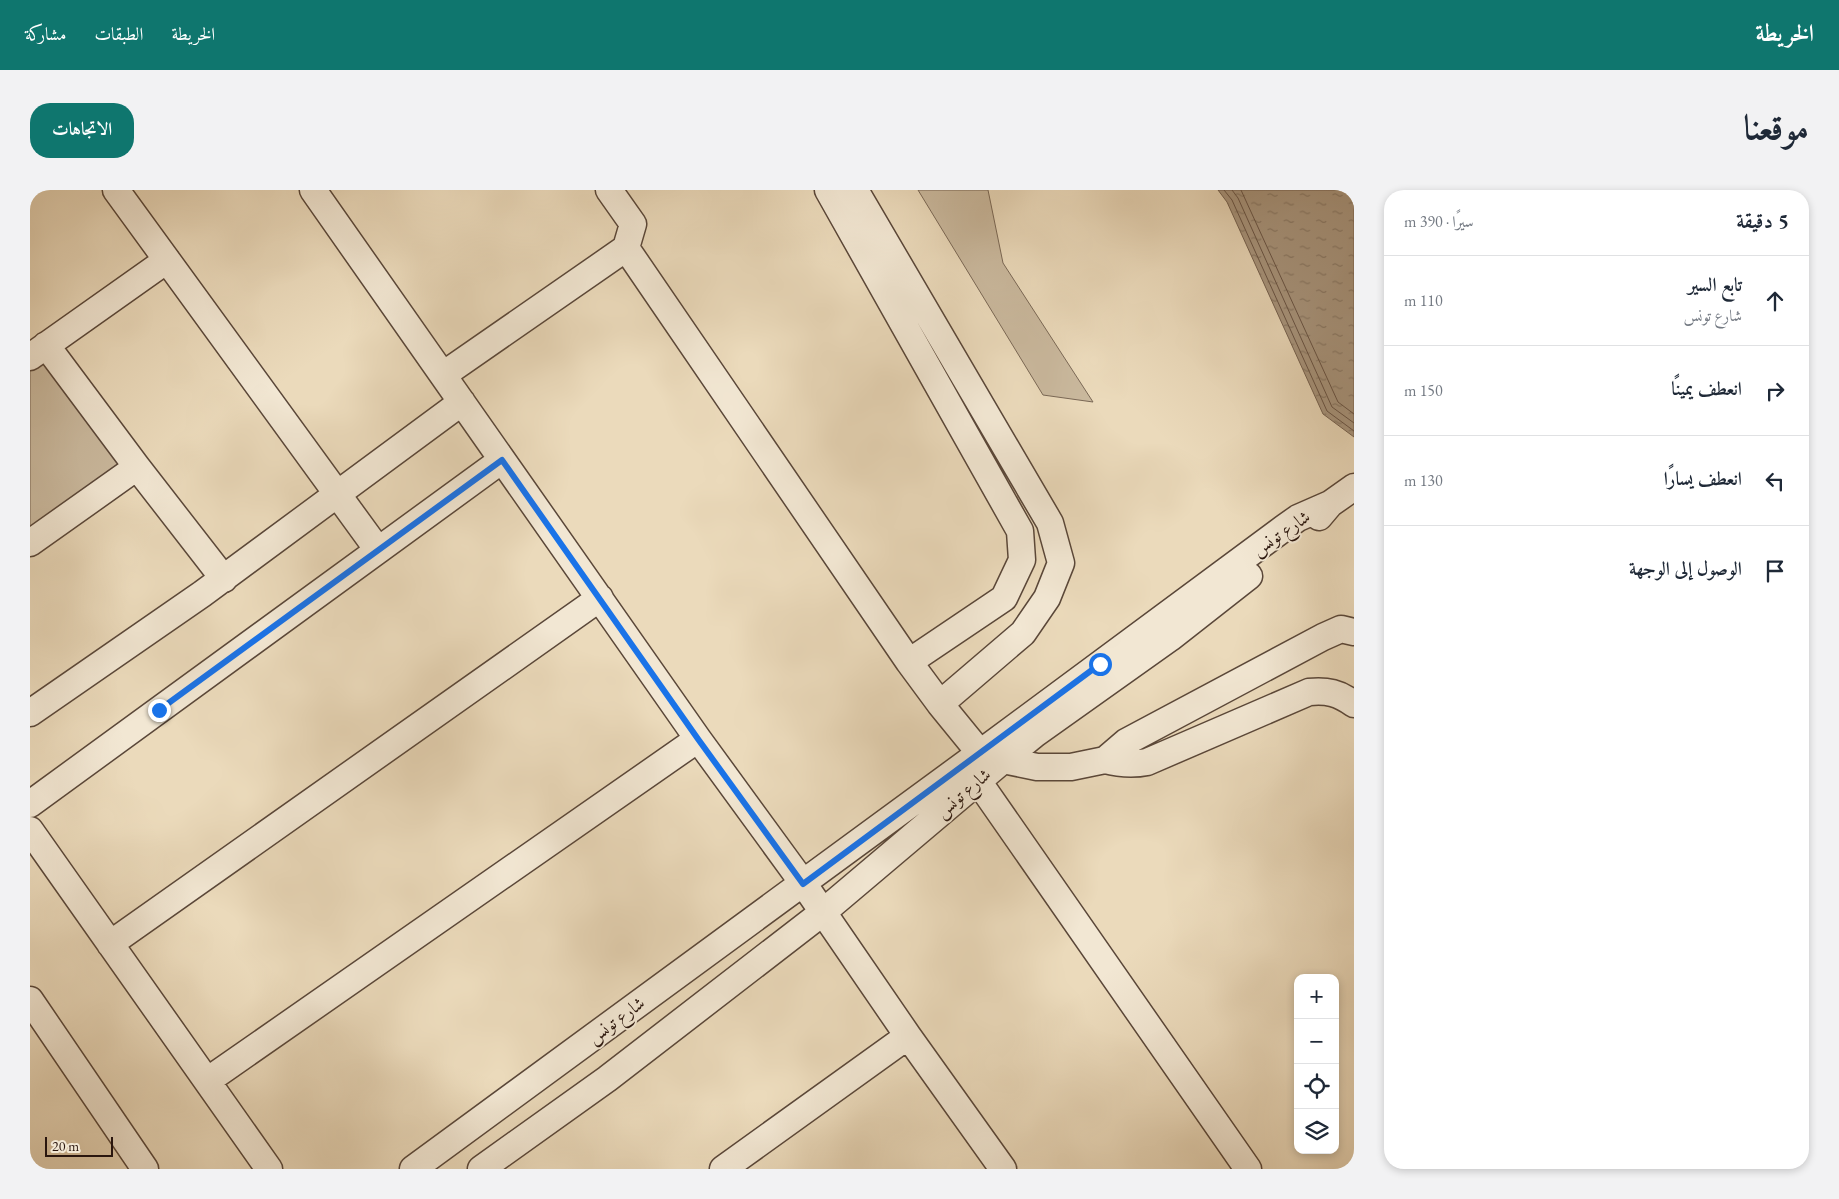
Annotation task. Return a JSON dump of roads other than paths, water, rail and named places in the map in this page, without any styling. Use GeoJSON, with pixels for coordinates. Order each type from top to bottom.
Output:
{"type":"FeatureCollection","features":[{"type":"Feature","properties":{"kind":"street"},"geometry":{"type":"LineString","coordinates":[[116,190],[378,550]]}},
{"type":"Feature","properties":{"kind":"street"},"geometry":{"type":"LineString","coordinates":[[313,190],[698,739],[1004,1169]]}},
{"type":"Feature","properties":{"kind":"street"},"geometry":{"type":"LineString","coordinates":[[443,375],[626,248],[633,224],[609,190]]}},
{"type":"Feature","properties":{"kind":"street"},"geometry":{"type":"LineString","coordinates":[[828,190],[1020,531],[1022,560],[1004,598],[909,662]]}},
{"type":"Feature","properties":{"kind":"street"},"geometry":{"type":"LineString","coordinates":[[855,190],[1050,523],[1061,563],[1047,598],[1023,632],[940,704]]}},
{"type":"Feature","properties":{"kind":"street"},"geometry":{"type":"LineString","coordinates":[[626,248],[909,662],[940,704],[991,756],[1028,766],[1054,768],[1071,767],[1104,760],[1126,742],[1323,637],[1340,630],[1354,632]]}},
{"type":"Feature","properties":{"kind":"street"},"geometry":{"type":"LineString","coordinates":[[167,260],[38,351],[138,467],[224,579]]}},
{"type":"Feature","properties":{"kind":"street"},"geometry":{"type":"LineString","coordinates":[[30,713],[224,579],[462,402]]}},
{"type":"Feature","properties":{"kind":"street"},"geometry":{"type":"LineString","coordinates":[[30,804],[502,460]]}},
{"type":"Feature","properties":{"kind":"street"},"geometry":{"type":"LineString","coordinates":[[30,543],[138,467]]}},
{"type":"Feature","properties":{"kind":"street","name":"شارع تونس"},"geometry":{"type":"LineString","coordinates":[[413,1169],[803,884],[991,756],[1284,528],[1298,518],[1330,504],[1354,487]]}},
{"type":"Feature","properties":{"kind":"street"},"geometry":{"type":"LineString","coordinates":[[110,944],[600,598]]}},
{"type":"Feature","properties":{"kind":"street"},"geometry":{"type":"LineString","coordinates":[[1104,760],[1118,764],[1147,762],[1309,692],[1326,690],[1347,698],[1354,704]]}},
{"type":"Feature","properties":{"kind":"street"},"geometry":{"type":"LineString","coordinates":[[207,1082],[698,739]]}},
{"type":"Feature","properties":{"kind":"street","name":"شارع تونس"},"geometry":{"type":"LineString","coordinates":[[487,1167],[607,1079],[822,913],[978,781],[991,756]]}},
{"type":"Feature","properties":{"kind":"street"},"geometry":{"type":"LineString","coordinates":[[978,781],[1248,1169]]}},
{"type":"Feature","properties":{"kind":"street"},"geometry":{"type":"LineString","coordinates":[[30,830],[269,1169]]}},
{"type":"Feature","properties":{"kind":"street"},"geometry":{"type":"LineString","coordinates":[[30,1000],[145,1169]]}},
{"type":"Feature","properties":{"kind":"street"},"geometry":{"type":"LineString","coordinates":[[723,1169],[908,1036]]}},
{"type":"Feature","properties":{"kind":"water"},"geometry":{"type":"Polygon","coordinates":[[[1218,190],[1354,190],[1354,437],[1323,414],[1227,202],[1218,190]]]}}]}
